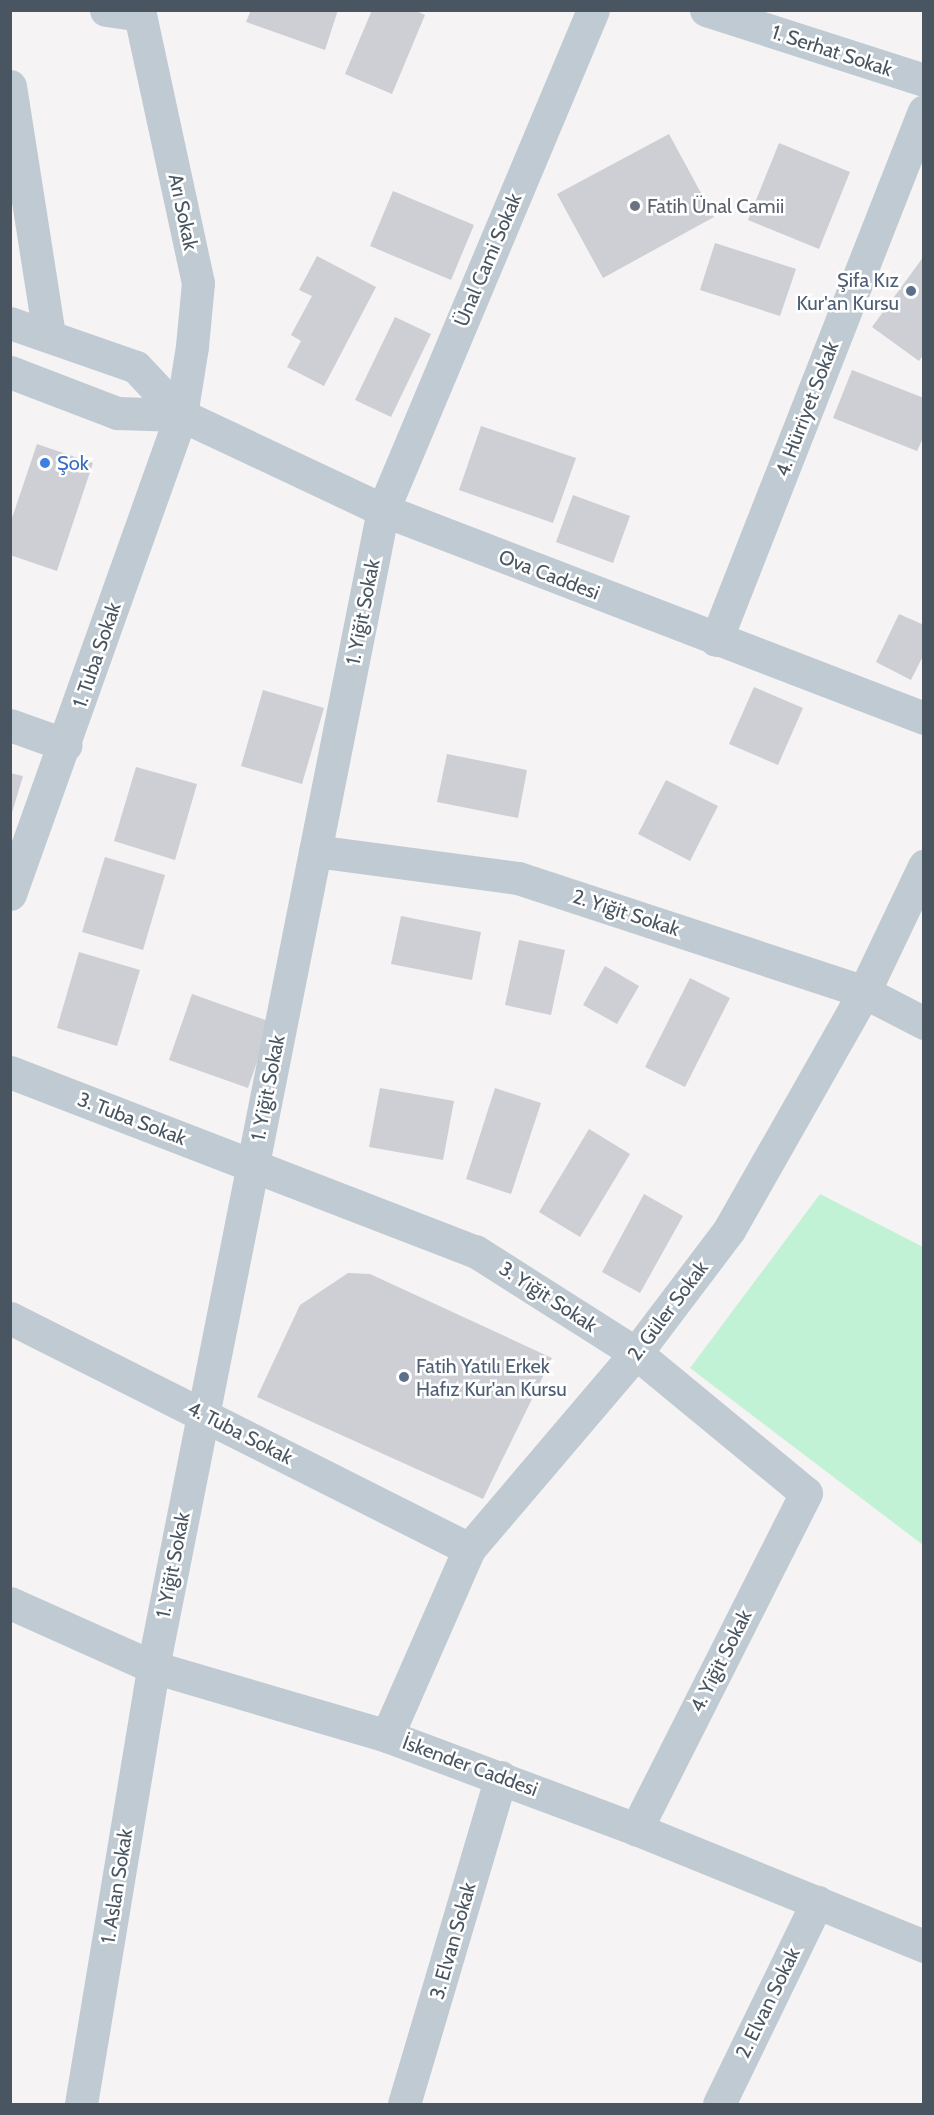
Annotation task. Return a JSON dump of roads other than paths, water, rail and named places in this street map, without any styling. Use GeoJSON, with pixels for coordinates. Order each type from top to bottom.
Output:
{"type":"FeatureCollection","features":[{"type":"Feature","properties":{"kind":"street"},"geometry":{"type":"LineString","coordinates":[[106,10],[140,13]]}},
{"type":"Feature","properties":{"kind":"street","name":"Ünal Cami Sokak"},"geometry":{"type":"LineString","coordinates":[[383,510],[593,10]]}},
{"type":"Feature","properties":{"kind":"street","name":"1. Serhat Sokak"},"geometry":{"type":"LineString","coordinates":[[706,10],[924,80]]}},
{"type":"Feature","properties":{"kind":"street","name":"Arı Sokak"},"geometry":{"type":"LineString","coordinates":[[140,13],[198,283],[181,415]]}},
{"type":"Feature","properties":{"kind":"street"},"geometry":{"type":"LineString","coordinates":[[10,86],[49,336]]}},
{"type":"Feature","properties":{"kind":"street","name":"4. Hürriyet Sokak"},"geometry":{"type":"LineString","coordinates":[[716,640],[915,165],[924,111]]}},
{"type":"Feature","properties":{"kind":"street","name":"Ova Caddesi"},"geometry":{"type":"LineString","coordinates":[[10,323],[136,367],[181,415],[383,510],[716,640],[924,718]]}},
{"type":"Feature","properties":{"kind":"street","name":"Ova Caddesi"},"geometry":{"type":"LineString","coordinates":[[10,372],[117,413],[181,415]]}},
{"type":"Feature","properties":{"kind":"street","name":"1. Tuba Sokak"},"geometry":{"type":"LineString","coordinates":[[10,894],[66,745],[181,415]]}},
{"type":"Feature","properties":{"kind":"street","name":"1. Yiğit Sokak"},"geometry":{"type":"LineString","coordinates":[[153,1667],[383,510]]}},
{"type":"Feature","properties":{"kind":"street"},"geometry":{"type":"LineString","coordinates":[[10,725],[66,745]]}},
{"type":"Feature","properties":{"kind":"street","name":"2. Yiğit Sokak"},"geometry":{"type":"LineString","coordinates":[[315,851],[518,878],[864,992],[924,1023]]}},
{"type":"Feature","properties":{"kind":"street","name":"2. Güler Sokak"},"geometry":{"type":"LineString","coordinates":[[387,1736],[468,1550],[636,1353],[729,1230],[864,992],[924,866]]}},
{"type":"Feature","properties":{"kind":"street","name":"3. Tuba Sokak"},"geometry":{"type":"LineString","coordinates":[[10,1072],[253,1166]]}},
{"type":"Feature","properties":{"kind":"street","name":"3. Yiğit Sokak"},"geometry":{"type":"LineString","coordinates":[[253,1166],[475,1251],[636,1353],[806,1493]]}},
{"type":"Feature","properties":{"kind":"street","name":"4. Tuba Sokak"},"geometry":{"type":"LineString","coordinates":[[10,1318],[468,1550]]}},
{"type":"Feature","properties":{"kind":"street","name":"4. Yiğit Sokak"},"geometry":{"type":"LineString","coordinates":[[636,1829],[806,1493]]}},
{"type":"Feature","properties":{"kind":"street","name":"İskender Caddesi"},"geometry":{"type":"LineString","coordinates":[[10,1603],[153,1667],[387,1736],[501,1777],[924,1946]]}},
{"type":"Feature","properties":{"kind":"street","name":"1. Aslan Sokak"},"geometry":{"type":"LineString","coordinates":[[81,2104],[153,1667]]}},
{"type":"Feature","properties":{"kind":"street","name":"3. Elvan Sokak"},"geometry":{"type":"LineString","coordinates":[[404,2104],[501,1777]]}},
{"type":"Feature","properties":{"kind":"street","name":"2. Elvan Sokak"},"geometry":{"type":"LineString","coordinates":[[719,2104],[817,1902]]}},
{"type":"Feature","properties":{"kind":"place","name":"Fatih Ünal Camii"},"geometry":{"type":"Point","coordinates":[635,206]}},
{"type":"Feature","properties":{"kind":"place","name":"Şifa Kız Kur'an Kursu"},"geometry":{"type":"Point","coordinates":[911,291]}},
{"type":"Feature","properties":{"kind":"place","name":"Şok"},"geometry":{"type":"Point","coordinates":[45,463]}},
{"type":"Feature","properties":{"kind":"place","name":"Fatih Yatılı Erkek Hafız Kur'an Kursu"},"geometry":{"type":"Point","coordinates":[404,1377]}}]}
